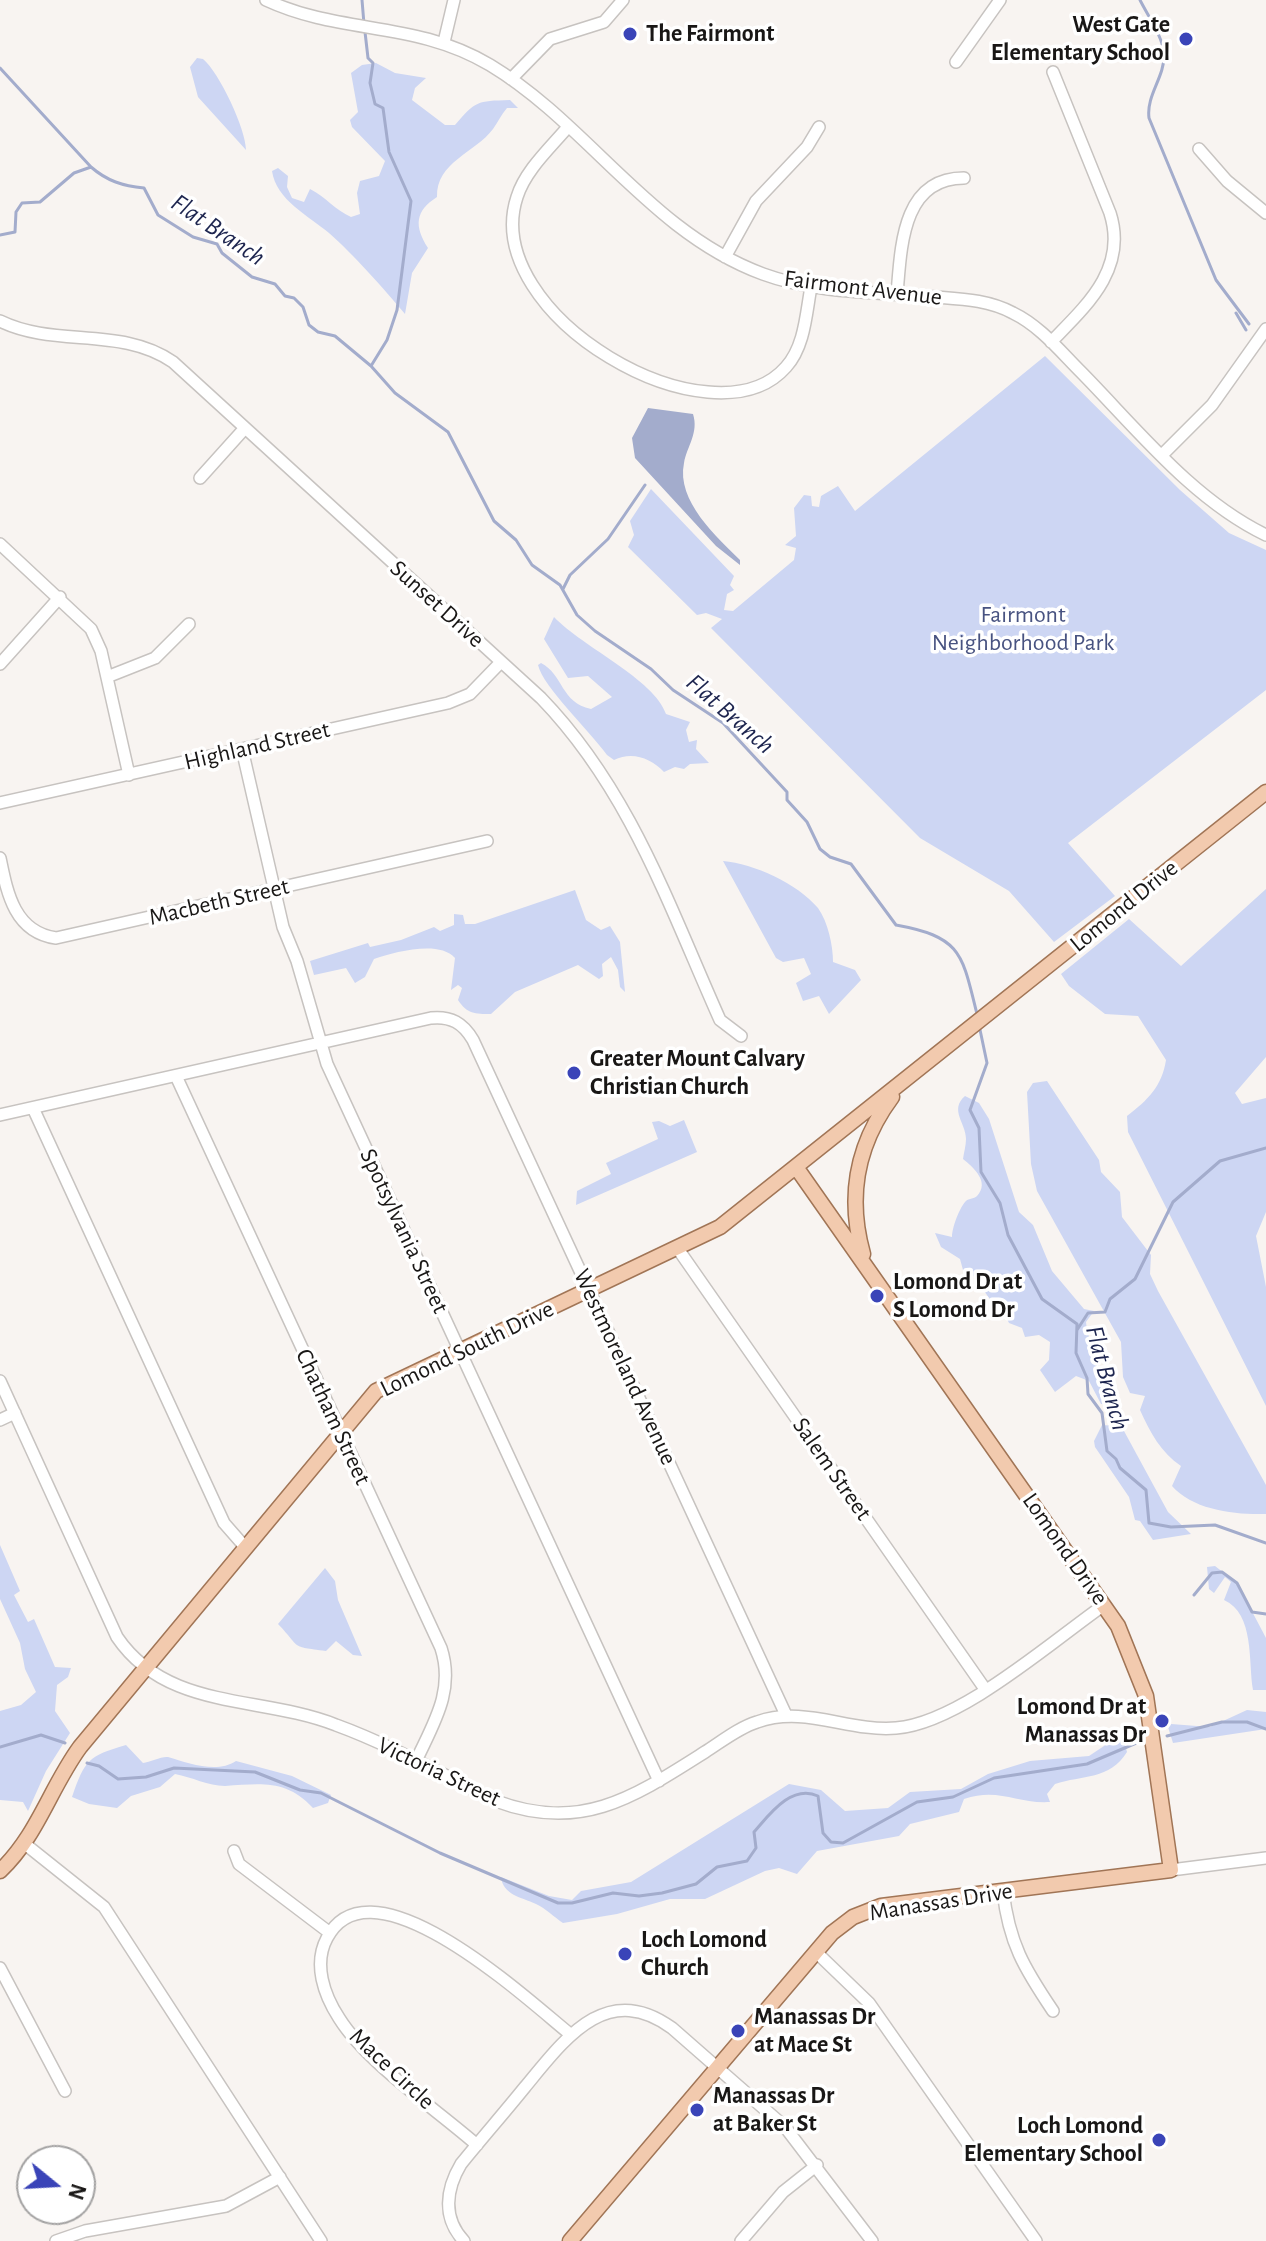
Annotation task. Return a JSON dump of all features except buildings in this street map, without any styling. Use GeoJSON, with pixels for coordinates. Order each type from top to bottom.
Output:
{"type":"FeatureCollection","features":[{"type":"Feature","properties":{"kind":"main road","name":"Lomond Drive"},"geometry":{"type":"LineString","coordinates":[[1171,1870],[1146,1696],[1130,1650],[1104,1605],[796,1167],[1266,792]]}},
{"type":"Feature","properties":{"kind":"main road","name":"Lomond Drive"},"geometry":{"type":"LineString","coordinates":[[866,1266],[855,1208],[859,1164],[872,1126],[906,1079]]}},
{"type":"Feature","properties":{"kind":"main road","name":"Lomond South Drive"},"geometry":{"type":"LineString","coordinates":[[0,1871],[25,1844],[76,1752],[376,1391],[720,1227],[796,1167]]}},
{"type":"Feature","properties":{"kind":"main road","name":"Manassas Drive"},"geometry":{"type":"LineString","coordinates":[[570,2241],[844,1923],[867,1911],[1171,1870]]}},
{"type":"Feature","properties":{"kind":"street","name":"Fairmont Avenue"},"geometry":{"type":"LineString","coordinates":[[266,0],[305,15],[394,29],[444,42],[511,79],[681,229],[725,257],[763,274],[811,287],[968,300],[1000,307],[1026,320],[1211,501],[1266,535]]}},
{"type":"Feature","properties":{"kind":"street"},"geometry":{"type":"LineString","coordinates":[[444,42],[454,0]]}},
{"type":"Feature","properties":{"kind":"street"},"geometry":{"type":"LineString","coordinates":[[511,79],[550,39],[604,22],[623,0]]}},
{"type":"Feature","properties":{"kind":"street"},"geometry":{"type":"LineString","coordinates":[[956,62],[1000,0]]}},
{"type":"Feature","properties":{"kind":"street"},"geometry":{"type":"LineString","coordinates":[[1051,342],[1100,289],[1110,266],[1115,237],[1110,213],[1053,72]]}},
{"type":"Feature","properties":{"kind":"street"},"geometry":{"type":"LineString","coordinates":[[725,257],[756,201],[807,147],[819,127]]}},
{"type":"Feature","properties":{"kind":"street"},"geometry":{"type":"LineString","coordinates":[[567,128],[521,188],[512,235],[518,263],[528,283],[576,334],[607,357],[636,373],[682,387],[724,392],[749,390],[766,383],[793,358],[811,287]]}},
{"type":"Feature","properties":{"kind":"street"},"geometry":{"type":"LineString","coordinates":[[1199,149],[1227,181],[1266,213]]}},
{"type":"Feature","properties":{"kind":"street"},"geometry":{"type":"LineString","coordinates":[[897,294],[902,236],[913,207],[933,185],[964,178]]}},
{"type":"Feature","properties":{"kind":"street","name":"Sunset Drive"},"geometry":{"type":"LineString","coordinates":[[0,321],[48,335],[122,341],[152,349],[173,362],[562,719],[597,762],[631,820],[720,1020],[741,1036]]}},
{"type":"Feature","properties":{"kind":"street"},"geometry":{"type":"LineString","coordinates":[[1163,454],[1212,405],[1266,329]]}},
{"type":"Feature","properties":{"kind":"street"},"geometry":{"type":"LineString","coordinates":[[200,478],[245,428]]}},
{"type":"Feature","properties":{"kind":"street"},"geometry":{"type":"LineString","coordinates":[[0,544],[91,629],[107,677],[129,775]]}},
{"type":"Feature","properties":{"kind":"street"},"geometry":{"type":"LineString","coordinates":[[0,664],[60,597]]}},
{"type":"Feature","properties":{"kind":"street"},"geometry":{"type":"LineString","coordinates":[[107,677],[155,658],[189,624]]}},
{"type":"Feature","properties":{"kind":"street","name":"Highland Street"},"geometry":{"type":"LineString","coordinates":[[0,803],[460,699],[478,687],[501,662]]}},
{"type":"Feature","properties":{"kind":"street","name":"Spotsylvania Street"},"geometry":{"type":"LineString","coordinates":[[242,749],[274,890],[319,1043],[659,1781]]}},
{"type":"Feature","properties":{"kind":"street","name":"Macbeth Street"},"geometry":{"type":"LineString","coordinates":[[0,858],[8,895],[16,913],[37,933],[56,938],[487,841]]}},
{"type":"Feature","properties":{"kind":"street","name":"Westmoreland Avenue"},"geometry":{"type":"LineString","coordinates":[[319,1043],[444,1017],[457,1022],[473,1040],[786,1715]]}},
{"type":"Feature","properties":{"kind":"street"},"geometry":{"type":"LineString","coordinates":[[0,1115],[319,1043]]}},
{"type":"Feature","properties":{"kind":"street","name":"Chatham Street"},"geometry":{"type":"LineString","coordinates":[[176,1076],[444,1658],[447,1682],[444,1698],[416,1761]]}},
{"type":"Feature","properties":{"kind":"street"},"geometry":{"type":"LineString","coordinates":[[33,1108],[224,1523],[245,1547]]}},
{"type":"Feature","properties":{"kind":"street","name":"Salem Street"},"geometry":{"type":"LineString","coordinates":[[678,1249],[985,1689]]}},
{"type":"Feature","properties":{"kind":"street","name":"Victoria Street"},"geometry":{"type":"LineString","coordinates":[[0,1381],[117,1637],[145,1669],[196,1693],[314,1717],[416,1761],[496,1801],[541,1813],[597,1810],[635,1796],[745,1727],[786,1715],[895,1728],[946,1714],[1104,1605]]}},
{"type":"Feature","properties":{"kind":"street"},"geometry":{"type":"LineString","coordinates":[[0,1420],[15,1413]]}},
{"type":"Feature","properties":{"kind":"street"},"geometry":{"type":"LineString","coordinates":[[25,1844],[104,1907],[321,2241]]}},
{"type":"Feature","properties":{"kind":"street"},"geometry":{"type":"LineString","coordinates":[[234,1851],[239,1864],[330,1933],[344,1919],[363,1912],[385,1913],[412,1924],[476,1957],[570,2034]]}},
{"type":"Feature","properties":{"kind":"street","name":"Manassas Drive"},"geometry":{"type":"LineString","coordinates":[[1171,1870],[1266,1858]]}},
{"type":"Feature","properties":{"kind":"street"},"geometry":{"type":"LineString","coordinates":[[1003,1891],[1016,1954],[1053,2011]]}},
{"type":"Feature","properties":{"kind":"street","name":"Mace Circle"},"geometry":{"type":"LineString","coordinates":[[330,1933],[322,1948],[321,1975],[340,2020],[365,2049],[477,2145]]}},
{"type":"Feature","properties":{"kind":"street"},"geometry":{"type":"LineString","coordinates":[[816,1952],[869,2003],[1036,2241]]}},
{"type":"Feature","properties":{"kind":"street"},"geometry":{"type":"LineString","coordinates":[[0,1968],[65,2091]]}},
{"type":"Feature","properties":{"kind":"street"},"geometry":{"type":"LineString","coordinates":[[464,2241],[452,2226],[449,2190],[461,2164],[570,2034],[603,2014],[643,2012],[672,2028],[785,2127],[872,2241]]}},
{"type":"Feature","properties":{"kind":"street"},"geometry":{"type":"LineString","coordinates":[[741,2241],[783,2192],[817,2165]]}},
{"type":"Feature","properties":{"kind":"street"},"geometry":{"type":"LineString","coordinates":[[56,2241],[85,2231],[226,2206],[280,2177]]}},
{"type":"Feature","properties":{"kind":"green space"},"geometry":{"type":"Polygon","coordinates":[[[197,58],[203,59],[224,88],[242,129],[246,150],[198,97],[190,67],[197,58]]]}},
{"type":"Feature","properties":{"kind":"green space"},"geometry":{"type":"Polygon","coordinates":[[[376,63],[395,73],[426,78],[415,88],[412,100],[445,125],[455,125],[473,107],[483,102],[510,100],[518,108],[507,108],[493,129],[450,166],[438,185],[437,197],[421,213],[420,233],[428,248],[412,273],[405,314],[338,241],[287,199],[272,171],[278,168],[288,176],[287,187],[292,198],[304,202],[310,189],[351,217],[360,214],[357,193],[360,181],[379,176],[385,161],[352,127],[350,120],[358,112],[351,73],[362,65],[376,63]]]}},
{"type":"Feature","properties":{"kind":"green space","name":"Fairmont Neighborhood Park"},"geometry":{"type":"Polygon","coordinates":[[[1045,356],[1180,490],[1229,533],[1266,550],[1266,690],[1068,843],[1115,896],[1054,942],[1009,891],[920,838],[711,628],[722,619],[706,613],[697,615],[628,547],[634,535],[630,521],[651,489],[734,576],[730,585],[734,590],[727,594],[724,610],[733,611],[794,560],[796,548],[785,545],[796,536],[794,508],[804,495],[811,496],[812,506],[819,507],[821,496],[838,486],[855,511],[1045,356]]]}},
{"type":"Feature","properties":{"kind":"green space"},"geometry":{"type":"Polygon","coordinates":[[[554,617],[648,688],[666,714],[690,722],[686,730],[689,742],[697,740],[696,749],[709,763],[690,764],[684,769],[675,767],[664,772],[641,757],[628,756],[614,760],[607,755],[548,685],[538,665],[541,663],[548,668],[568,695],[581,706],[591,709],[612,697],[588,676],[568,678],[544,639],[554,617]]]}},
{"type":"Feature","properties":{"kind":"green space"},"geometry":{"type":"Polygon","coordinates":[[[723,861],[774,876],[799,891],[818,908],[829,934],[833,962],[855,970],[861,980],[829,1014],[819,996],[803,1001],[796,983],[811,974],[804,958],[783,962],[776,958],[723,861]]]}},
{"type":"Feature","properties":{"kind":"green space"},"geometry":{"type":"Polygon","coordinates":[[[1266,889],[1266,1057],[1235,1093],[1242,1104],[1266,1098],[1266,1212],[1256,1236],[1266,1287],[1266,1406],[1128,1132],[1127,1116],[1153,1092],[1166,1060],[1138,1016],[1105,1014],[1069,986],[1061,974],[1129,919],[1181,966],[1266,889]]]}},
{"type":"Feature","properties":{"kind":"green space"},"geometry":{"type":"Polygon","coordinates":[[[575,890],[586,920],[601,930],[610,926],[620,942],[625,992],[620,987],[618,970],[611,957],[602,964],[603,976],[599,979],[578,965],[515,992],[491,1014],[472,1012],[461,1005],[458,1000],[462,988],[458,985],[451,990],[455,958],[439,950],[416,949],[374,959],[365,977],[355,983],[346,968],[314,975],[310,961],[368,943],[370,947],[401,940],[434,927],[440,931],[454,925],[454,914],[463,915],[465,924],[475,924],[575,890]]]}},
{"type":"Feature","properties":{"kind":"green space"},"geometry":{"type":"Polygon","coordinates":[[[1047,1081],[1099,1160],[1101,1172],[1120,1192],[1122,1217],[1151,1255],[1150,1274],[1158,1291],[1266,1485],[1266,1514],[1228,1512],[1203,1506],[1172,1486],[1181,1466],[1162,1448],[1148,1426],[1140,1410],[1145,1396],[1130,1393],[1123,1377],[1121,1342],[1037,1191],[1031,1164],[1027,1092],[1033,1083],[1047,1081]]]}},
{"type":"Feature","properties":{"kind":"green space"},"geometry":{"type":"Polygon","coordinates":[[[965,1096],[979,1103],[989,1119],[1019,1212],[1033,1225],[1052,1271],[1084,1309],[1094,1311],[1086,1322],[1087,1331],[1113,1405],[1101,1404],[1089,1381],[1076,1376],[1055,1392],[1040,1370],[1049,1360],[1050,1342],[1039,1335],[1025,1337],[1022,1328],[1009,1323],[1005,1315],[1002,1316],[969,1270],[963,1270],[960,1259],[941,1247],[935,1233],[952,1237],[963,1205],[977,1196],[982,1186],[979,1176],[963,1159],[966,1139],[958,1106],[965,1096]]]}},
{"type":"Feature","properties":{"kind":"green space"},"geometry":{"type":"Polygon","coordinates":[[[684,1120],[697,1152],[576,1205],[577,1191],[611,1174],[606,1163],[658,1139],[652,1122],[659,1121],[670,1126],[684,1120]]]}},
{"type":"Feature","properties":{"kind":"green space"},"geometry":{"type":"Polygon","coordinates":[[[1102,1425],[1117,1426],[1124,1431],[1168,1512],[1191,1534],[1153,1540],[1140,1521],[1135,1520],[1129,1497],[1095,1447],[1094,1441],[1102,1425]]]}},
{"type":"Feature","properties":{"kind":"green space"},"geometry":{"type":"Polygon","coordinates":[[[0,1545],[20,1591],[14,1595],[28,1622],[34,1619],[55,1667],[71,1668],[68,1677],[57,1685],[55,1711],[70,1733],[46,1771],[28,1811],[23,1802],[0,1800],[0,1711],[21,1705],[36,1692],[25,1669],[20,1643],[0,1599],[0,1545]]]}},
{"type":"Feature","properties":{"kind":"green space"},"geometry":{"type":"Polygon","coordinates":[[[1215,1566],[1237,1583],[1266,1638],[1266,1690],[1253,1690],[1245,1627],[1234,1607],[1224,1600],[1231,1582],[1225,1577],[1214,1593],[1209,1589],[1207,1567],[1215,1566]]]}},
{"type":"Feature","properties":{"kind":"green space"},"geometry":{"type":"Polygon","coordinates":[[[325,1568],[335,1581],[338,1600],[362,1656],[353,1655],[336,1641],[326,1651],[301,1647],[278,1624],[325,1568]]]}},
{"type":"Feature","properties":{"kind":"green space"},"geometry":{"type":"Polygon","coordinates":[[[1247,1710],[1266,1712],[1266,1729],[1173,1743],[1168,1727],[1171,1724],[1210,1727],[1247,1710]]]}},
{"type":"Feature","properties":{"kind":"green space"},"geometry":{"type":"Polygon","coordinates":[[[1113,1740],[1124,1741],[1127,1752],[1120,1761],[1104,1772],[1055,1784],[1047,1794],[1050,1802],[998,1795],[964,1799],[959,1812],[910,1824],[899,1836],[817,1851],[797,1874],[779,1868],[765,1871],[705,1899],[670,1899],[617,1914],[563,1923],[539,1906],[509,1892],[502,1883],[501,1877],[549,1896],[572,1900],[581,1891],[631,1882],[789,1784],[821,1790],[845,1811],[888,1808],[910,1792],[961,1789],[988,1774],[1030,1761],[1089,1756],[1113,1740]]]}},
{"type":"Feature","properties":{"kind":"green space"},"geometry":{"type":"Polygon","coordinates":[[[126,1745],[143,1763],[165,1757],[220,1767],[236,1761],[292,1776],[331,1795],[328,1803],[313,1808],[293,1792],[272,1785],[219,1786],[175,1774],[160,1787],[131,1796],[117,1808],[89,1804],[72,1797],[90,1761],[126,1745]]]}},
{"type":"Feature","properties":{"kind":"shaded area"},"geometry":{"type":"Polygon","coordinates":[[[648,408],[693,414],[694,433],[684,463],[686,491],[700,517],[740,560],[740,565],[716,546],[635,458],[632,438],[648,408]]]}},
{"type":"Feature","properties":{"kind":"waterway"},"geometry":{"type":"LineString","coordinates":[[362,0],[364,24]]}},
{"type":"Feature","properties":{"kind":"waterway"},"geometry":{"type":"LineString","coordinates":[[1140,0],[1158,34],[1164,54],[1162,70],[1150,102],[1149,118],[1216,280],[1249,324]]}},
{"type":"Feature","properties":{"kind":"waterway"},"geometry":{"type":"LineString","coordinates":[[365,32],[368,58],[373,63],[370,83],[375,104],[383,108],[389,152],[411,201],[397,310],[387,340],[371,366]]}},
{"type":"Feature","properties":{"kind":"waterway","name":"Flat Branch"},"geometry":{"type":"LineString","coordinates":[[0,68],[91,167],[116,182],[144,188],[158,215],[193,237],[217,244],[222,253],[252,277],[275,284],[285,296],[294,298],[303,307],[309,325],[318,332],[335,336],[371,366],[395,393],[448,432],[494,521],[516,540],[532,565],[560,585],[577,615],[651,669],[673,690],[723,723],[787,792],[787,800],[807,822],[820,849],[830,857],[851,864],[896,925],[918,930],[947,943],[962,963],[977,1014]]}},
{"type":"Feature","properties":{"kind":"waterway"},"geometry":{"type":"LineString","coordinates":[[0,235],[15,232],[16,212],[22,203],[40,202],[74,173],[91,167]]}},
{"type":"Feature","properties":{"kind":"waterway"},"geometry":{"type":"LineString","coordinates":[[1236,313],[1246,330]]}},
{"type":"Feature","properties":{"kind":"waterway"},"geometry":{"type":"LineString","coordinates":[[563,589],[570,575],[608,539],[645,485]]}},
{"type":"Feature","properties":{"kind":"waterway","name":"Flat Branch"},"geometry":{"type":"LineString","coordinates":[[979,1025],[987,1063],[970,1110],[979,1128],[981,1172],[1000,1203],[1008,1235],[1042,1299],[1077,1324],[1076,1353],[1087,1378],[1088,1394],[1102,1413],[1107,1451],[1120,1468],[1146,1490],[1149,1523],[1171,1527],[1215,1525],[1266,1543]]}},
{"type":"Feature","properties":{"kind":"waterway"},"geometry":{"type":"LineString","coordinates":[[1077,1330],[1088,1313],[1105,1312],[1110,1299],[1135,1279],[1173,1202],[1220,1161],[1266,1148]]}},
{"type":"Feature","properties":{"kind":"waterway"},"geometry":{"type":"LineString","coordinates":[[1194,1595],[1212,1573],[1222,1572],[1237,1583],[1252,1612],[1266,1614]]}},
{"type":"Feature","properties":{"kind":"waterway"},"geometry":{"type":"LineString","coordinates":[[1167,1736],[1222,1722],[1247,1722],[1266,1729]]}},
{"type":"Feature","properties":{"kind":"waterway"},"geometry":{"type":"LineString","coordinates":[[0,1747],[41,1735],[65,1743]]}},
{"type":"Feature","properties":{"kind":"waterway"},"geometry":{"type":"LineString","coordinates":[[87,1763],[99,1766],[118,1779],[146,1777],[174,1768],[255,1772],[300,1790],[321,1793],[440,1853],[558,1903],[572,1903],[613,1893],[639,1896],[662,1893],[696,1884],[717,1867],[747,1861],[756,1848],[754,1832],[782,1803],[799,1794],[818,1796],[823,1833],[831,1842],[843,1843],[917,1802],[953,1797],[994,1778],[1087,1764],[1141,1741]]}},
{"type":"Feature","properties":{"kind":"place","name":"The Fairmont"},"geometry":{"type":"Point","coordinates":[630,34]}},
{"type":"Feature","properties":{"kind":"place","name":"West Gate Elementary School"},"geometry":{"type":"Point","coordinates":[1186,39]}},
{"type":"Feature","properties":{"kind":"place","name":"Greater Mount Calvary Christian Church"},"geometry":{"type":"Point","coordinates":[574,1073]}},
{"type":"Feature","properties":{"kind":"place","name":"Lomond Dr at S Lomond Dr"},"geometry":{"type":"Point","coordinates":[877,1296]}},
{"type":"Feature","properties":{"kind":"place","name":"Lomond Dr at Manassas Dr"},"geometry":{"type":"Point","coordinates":[1162,1721]}},
{"type":"Feature","properties":{"kind":"place","name":"Loch Lomond Church"},"geometry":{"type":"Point","coordinates":[625,1954]}},
{"type":"Feature","properties":{"kind":"place","name":"Manassas Dr at Mace St"},"geometry":{"type":"Point","coordinates":[738,2031]}},
{"type":"Feature","properties":{"kind":"place","name":"Manassas Dr at Baker St"},"geometry":{"type":"Point","coordinates":[697,2110]}},
{"type":"Feature","properties":{"kind":"place","name":"Loch Lomond Elementary School"},"geometry":{"type":"Point","coordinates":[1159,2140]}}]}
